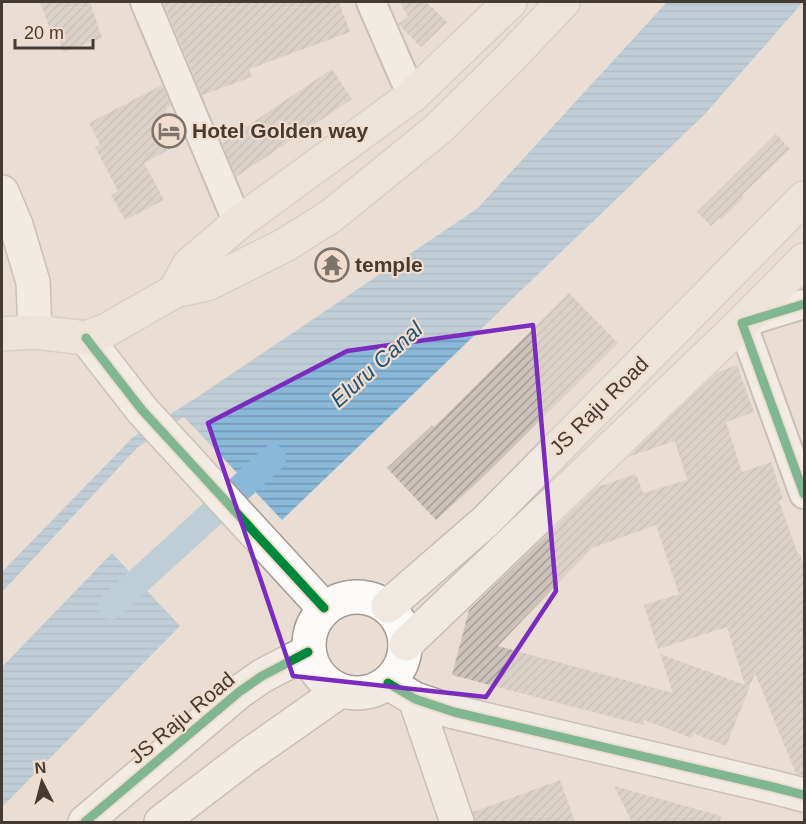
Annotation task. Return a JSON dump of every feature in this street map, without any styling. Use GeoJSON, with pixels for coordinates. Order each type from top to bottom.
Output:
{"type":"FeatureCollection","features":[{"type":"Feature","properties":{"kind":"main road"},"geometry":{"type":"LineString","coordinates":[[175,291],[189,265],[238,223],[412,96],[510,2]]}},
{"type":"Feature","properties":{"kind":"main road"},"geometry":{"type":"LineString","coordinates":[[2,334],[35,332],[86,338],[107,330],[175,291],[207,284],[285,245],[331,216],[438,129],[563,2]]}},
{"type":"Feature","properties":{"kind":"main road","name":"JS Raju Road"},"geometry":{"type":"LineString","coordinates":[[388,606],[486,521],[804,198]]}},
{"type":"Feature","properties":{"kind":"main road","name":"JS Raju Road"},"geometry":{"type":"LineString","coordinates":[[406,644],[742,323],[804,260]]}},
{"type":"Feature","properties":{"kind":"street"},"geometry":{"type":"LineString","coordinates":[[145,2],[238,223]]}},
{"type":"Feature","properties":{"kind":"street"},"geometry":{"type":"LineString","coordinates":[[371,2],[412,96]]}},
{"type":"Feature","properties":{"kind":"street"},"geometry":{"type":"LineString","coordinates":[[2,192],[16,225],[33,282],[35,332]]}},
{"type":"Feature","properties":{"kind":"street"},"geometry":{"type":"LineString","coordinates":[[804,304],[742,323],[804,494]]}},
{"type":"Feature","properties":{"kind":"street"},"geometry":{"type":"LineString","coordinates":[[86,338],[142,410],[324,608]]}},
{"type":"Feature","properties":{"kind":"street"},"geometry":{"type":"LineString","coordinates":[[458,822],[401,691],[406,644],[402,623],[388,606],[367,596],[344,598],[324,608],[310,628],[308,652],[319,676],[340,691],[365,693],[401,691],[454,712],[804,795]]}},
{"type":"Feature","properties":{"kind":"street","name":"JS Raju Road"},"geometry":{"type":"LineString","coordinates":[[85,822],[239,692],[262,676],[308,652]]}},
{"type":"Feature","properties":{"kind":"street"},"geometry":{"type":"LineString","coordinates":[[171,819],[246,757],[340,691]]}},
{"type":"Feature","properties":{"kind":"street"},"geometry":{"type":"LineString","coordinates":[[773,787],[804,773]]}},
{"type":"Feature","properties":{"kind":"highlighted area"},"geometry":{"type":"Polygon","coordinates":[[[533,325],[556,591],[486,697],[293,676],[208,423],[347,351],[533,325]]]}},
{"type":"Feature","properties":{"kind":"water"},"geometry":{"type":"Polygon","coordinates":[[[667,2],[803,2],[705,114],[282,520],[184,417],[138,447],[2,592],[2,572],[133,437],[193,400],[478,208],[667,2]]]}},
{"type":"Feature","properties":{"kind":"water"},"geometry":{"type":"Polygon","coordinates":[[[112,553],[180,626],[2,807],[2,667],[112,553]]]}},
{"type":"Feature","properties":{"kind":"building"},"geometry":{"type":"Polygon","coordinates":[[[40,2],[90,2],[102,38],[63,52],[54,28],[50,29],[40,2]]]}},
{"type":"Feature","properties":{"kind":"building"},"geometry":{"type":"Polygon","coordinates":[[[163,2],[339,2],[350,32],[249,69],[252,77],[202,95],[163,2]]]}},
{"type":"Feature","properties":{"kind":"building"},"geometry":{"type":"Polygon","coordinates":[[[400,2],[426,2],[447,22],[421,47],[398,24],[408,17],[400,2]]]}},
{"type":"Feature","properties":{"kind":"building"},"geometry":{"type":"Polygon","coordinates":[[[332,69],[352,99],[236,177],[222,143],[332,69]]]}},
{"type":"Feature","properties":{"kind":"building"},"geometry":{"type":"Polygon","coordinates":[[[162,85],[171,106],[165,111],[169,119],[163,122],[176,146],[144,163],[164,200],[125,220],[111,195],[118,191],[95,147],[100,145],[89,123],[162,85]]]}},
{"type":"Feature","properties":{"kind":"building"},"geometry":{"type":"Polygon","coordinates":[[[776,134],[790,149],[742,195],[744,197],[721,220],[719,218],[711,226],[697,212],[776,134]]]}},
{"type":"Feature","properties":{"kind":"building"},"geometry":{"type":"Polygon","coordinates":[[[569,293],[618,343],[482,478],[436,520],[387,468],[432,425],[434,427],[569,293]]]}},
{"type":"Feature","properties":{"kind":"building"},"geometry":{"type":"Polygon","coordinates":[[[737,365],[754,412],[726,422],[742,472],[771,462],[783,499],[779,501],[804,567],[804,776],[796,774],[755,673],[726,746],[693,733],[692,738],[644,720],[643,725],[452,675],[469,610],[597,487],[636,474],[643,493],[687,480],[675,441],[628,457],[718,372],[737,365]],[[656,525],[592,548],[498,646],[673,693],[660,654],[745,685],[727,627],[658,649],[644,605],[679,594],[656,525]]]}},
{"type":"Feature","properties":{"kind":"building"},"geometry":{"type":"Polygon","coordinates":[[[560,780],[575,822],[475,822],[473,812],[560,780]]]}},
{"type":"Feature","properties":{"kind":"building"},"geometry":{"type":"Polygon","coordinates":[[[614,786],[721,816],[720,822],[632,822],[614,786]]]}},
{"type":"Feature","properties":{"kind":"waterway","name":"Eluru Canal"},"geometry":{"type":"LineString","coordinates":[[111,606],[273,458]]}},
{"type":"Feature","properties":{"kind":"cycle path"},"geometry":{"type":"LineString","coordinates":[[804,304],[742,323],[804,494]]}},
{"type":"Feature","properties":{"kind":"cycle path"},"geometry":{"type":"LineString","coordinates":[[86,338],[142,410],[324,608]]}},
{"type":"Feature","properties":{"kind":"cycle path"},"geometry":{"type":"LineString","coordinates":[[85,822],[239,692],[262,676],[308,652]]}},
{"type":"Feature","properties":{"kind":"cycle path"},"geometry":{"type":"LineString","coordinates":[[388,683],[415,699],[454,712],[804,795]]}},
{"type":"Feature","properties":{"kind":"place","name":"Hotel Golden way"},"geometry":{"type":"Point","coordinates":[169,131]}},
{"type":"Feature","properties":{"kind":"place","name":"temple"},"geometry":{"type":"Point","coordinates":[332,265]}}]}
